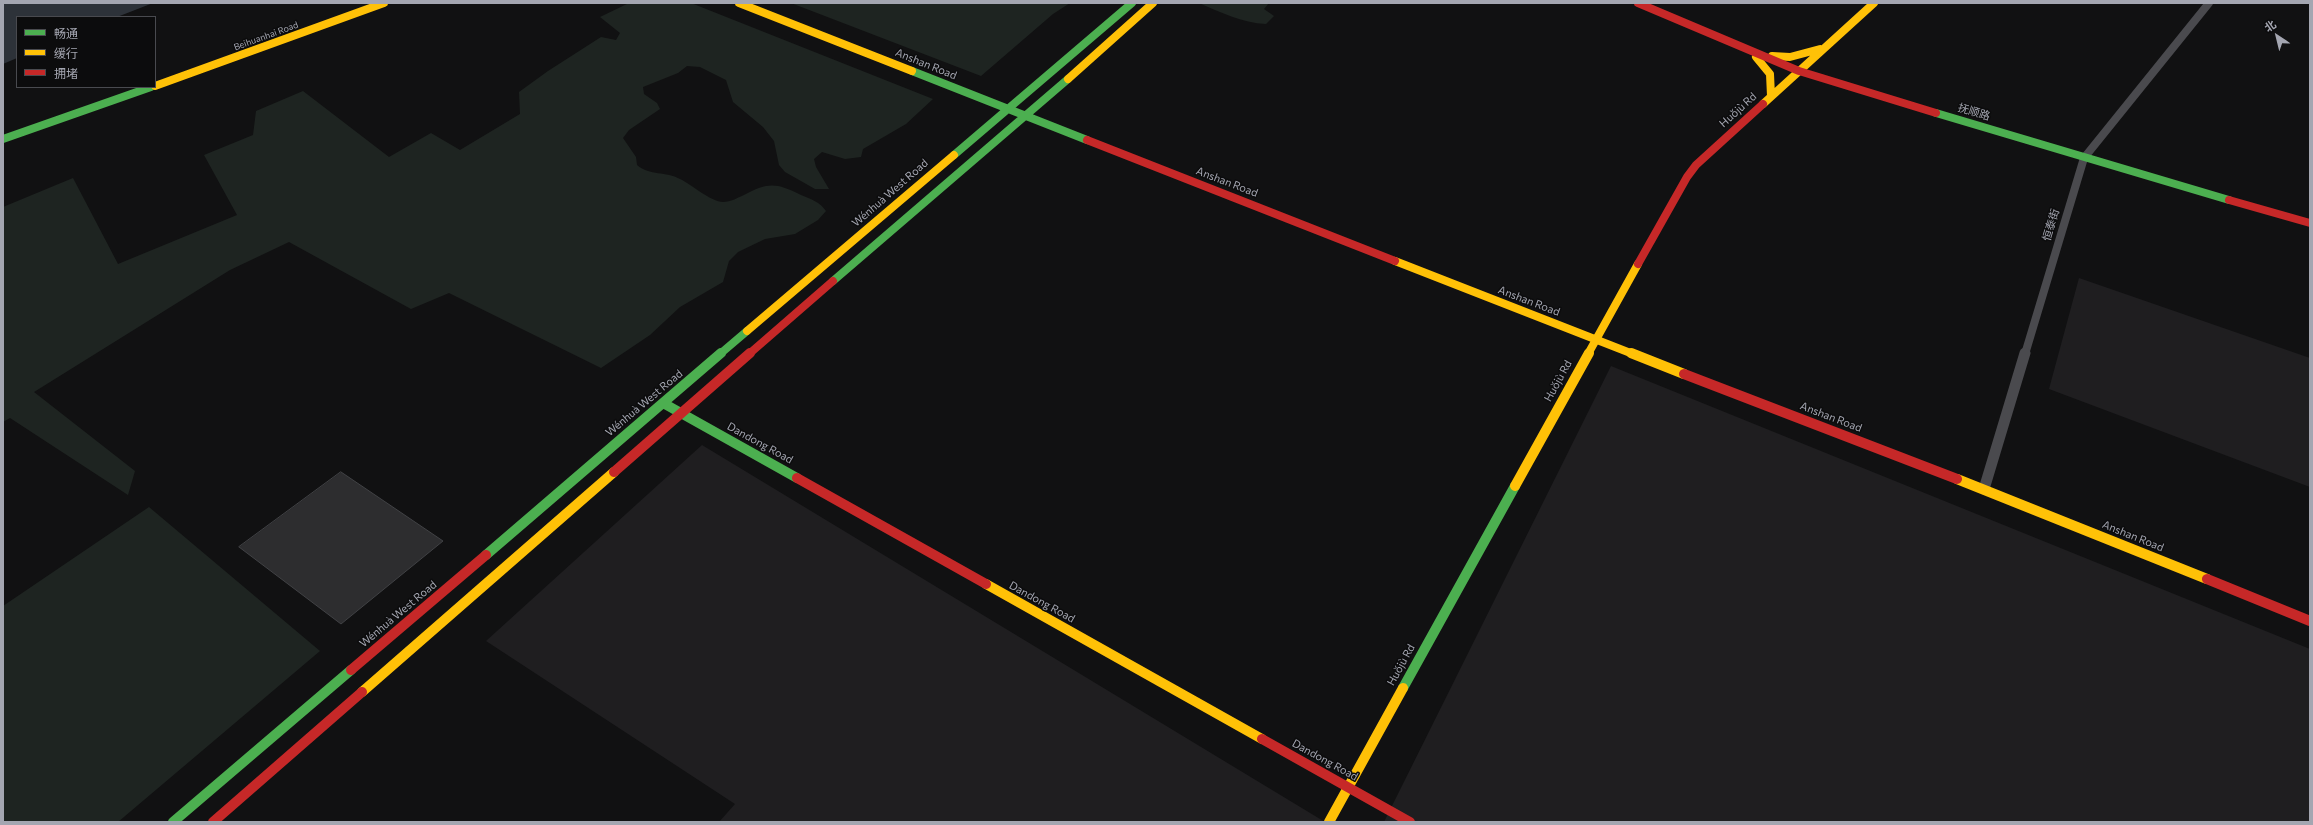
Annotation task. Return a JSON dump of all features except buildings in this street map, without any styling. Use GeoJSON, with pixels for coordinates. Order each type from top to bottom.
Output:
{"type":"FeatureCollection","features":[{"type":"Feature","properties":{"kind":"main road","name":"Beihuanhai Road"},"geometry":{"type":"LineString","coordinates":[[156,86],[384,3]]}},
{"type":"Feature","properties":{"kind":"main road","name":"Anshan Road"},"geometry":{"type":"LineString","coordinates":[[739,3],[1595,340],[1984,489],[2310,621]]}},
{"type":"Feature","properties":{"kind":"main road","name":"Wénhuà West Road"},"geometry":{"type":"LineString","coordinates":[[174,820],[1132,3]]}},
{"type":"Feature","properties":{"kind":"main road"},"geometry":{"type":"LineString","coordinates":[[213,822],[862,256],[1026,116],[1153,3]]}},
{"type":"Feature","properties":{"kind":"main road","name":"抚顺路"},"geometry":{"type":"LineString","coordinates":[[1638,3],[1798,71],[2084,158],[2310,223]]}},
{"type":"Feature","properties":{"kind":"main road","name":"Huǒjù Rd"},"geometry":{"type":"LineString","coordinates":[[1329,822],[1595,340],[1687,177],[1696,165],[1874,3]]}},
{"type":"Feature","properties":{"kind":"main road"},"geometry":{"type":"LineString","coordinates":[[1744,49],[1778,57],[1790,57],[1808,54],[1827,46]]}},
{"type":"Feature","properties":{"kind":"main road"},"geometry":{"type":"LineString","coordinates":[[1744,49],[1764,62],[1770,70],[1774,79],[1771,96]]}},
{"type":"Feature","properties":{"kind":"main road"},"geometry":{"type":"LineString","coordinates":[[3,139],[148,88]]}},
{"type":"Feature","properties":{"kind":"main road","name":"Dandong Road"},"geometry":{"type":"LineString","coordinates":[[663,403],[1410,822]]}},
{"type":"Feature","properties":{"kind":"street","name":"恒泰街"},"geometry":{"type":"LineString","coordinates":[[1984,489],[2084,158],[2209,3]]}},
{"type":"Feature","properties":{"kind":"shaded area"},"geometry":{"type":"Polygon","coordinates":[[[3,3],[153,3],[120,16],[16,16],[16,58],[3,64],[3,3]]]}},
{"type":"Feature","properties":{"kind":"shaded area"},"geometry":{"type":"Polygon","coordinates":[[[629,3],[691,3],[933,99],[906,124],[863,149],[861,157],[845,159],[822,152],[814,159],[816,167],[829,189],[815,189],[785,172],[779,165],[774,141],[763,127],[733,102],[726,80],[700,67],[687,66],[678,73],[643,87],[644,94],[657,103],[660,109],[629,130],[623,138],[636,157],[637,165],[647,171],[669,175],[685,181],[707,196],[718,201],[731,201],[766,186],[779,186],[812,199],[821,205],[826,211],[818,220],[795,234],[765,239],[738,252],[729,261],[723,282],[680,307],[650,335],[601,368],[449,293],[411,309],[289,242],[230,270],[34,392],[135,471],[128,495],[10,418],[3,422],[3,207],[73,178],[118,264],[237,215],[204,155],[253,135],[256,111],[303,91],[389,157],[431,133],[460,150],[520,114],[519,92],[548,71],[601,37],[616,40],[620,33],[600,17],[629,3]]]}},
{"type":"Feature","properties":{"kind":"shaded area"},"geometry":{"type":"Polygon","coordinates":[[[791,3],[1070,3],[1053,14],[981,76],[791,3]]]}},
{"type":"Feature","properties":{"kind":"shaded area"},"geometry":{"type":"Polygon","coordinates":[[[1199,3],[1269,3],[1264,9],[1274,16],[1266,24],[1248,22],[1199,3]]]}},
{"type":"Feature","properties":{"kind":"shaded area"},"geometry":{"type":"Polygon","coordinates":[[[2079,278],[2310,358],[2310,487],[2049,389],[2079,278]]]}},
{"type":"Feature","properties":{"kind":"shaded area"},"geometry":{"type":"Polygon","coordinates":[[[1611,366],[2310,649],[2310,822],[1384,822],[1611,366]]]}},
{"type":"Feature","properties":{"kind":"shaded area"},"geometry":{"type":"Polygon","coordinates":[[[702,445],[1325,822],[719,822],[735,804],[486,641],[702,445]]]}},
{"type":"Feature","properties":{"kind":"shaded area"},"geometry":{"type":"Polygon","coordinates":[[[149,507],[320,651],[118,822],[3,822],[3,606],[149,507]]]}},
{"type":"Feature","properties":{"kind":"traffic: fast"},"geometry":{"type":"LineString","coordinates":[[954,155],[1132,3]]}},
{"type":"Feature","properties":{"kind":"traffic: fast"},"geometry":{"type":"LineString","coordinates":[[912,71],[1087,140]]}},
{"type":"Feature","properties":{"kind":"traffic: fast"},"geometry":{"type":"LineString","coordinates":[[833,281],[1068,79]]}},
{"type":"Feature","properties":{"kind":"traffic: fast"},"geometry":{"type":"LineString","coordinates":[[3,139],[148,88]]}},
{"type":"Feature","properties":{"kind":"traffic: fast"},"geometry":{"type":"LineString","coordinates":[[1936,113],[2229,200]]}},
{"type":"Feature","properties":{"kind":"traffic: fast"},"geometry":{"type":"LineString","coordinates":[[486,555],[747,331]]}},
{"type":"Feature","properties":{"kind":"traffic: fast"},"geometry":{"type":"LineString","coordinates":[[663,403],[797,478]]}},
{"type":"Feature","properties":{"kind":"traffic: fast"},"geometry":{"type":"LineString","coordinates":[[1403,688],[1515,486]]}},
{"type":"Feature","properties":{"kind":"traffic: fast"},"geometry":{"type":"LineString","coordinates":[[173,822],[351,670]]}},
{"type":"Feature","properties":{"kind":"traffic: slow"},"geometry":{"type":"LineString","coordinates":[[156,86],[384,3]]}},
{"type":"Feature","properties":{"kind":"traffic: slow"},"geometry":{"type":"LineString","coordinates":[[739,3],[912,71]]}},
{"type":"Feature","properties":{"kind":"traffic: slow"},"geometry":{"type":"LineString","coordinates":[[1068,79],[1153,3]]}},
{"type":"Feature","properties":{"kind":"traffic: slow"},"geometry":{"type":"LineString","coordinates":[[1763,104],[1874,3]]}},
{"type":"Feature","properties":{"kind":"traffic: slow"},"geometry":{"type":"LineString","coordinates":[[1772,56],[1790,57],[1820,49]]}},
{"type":"Feature","properties":{"kind":"traffic: slow"},"geometry":{"type":"LineString","coordinates":[[1756,57],[1765,65],[1770,74],[1771,96]]}},
{"type":"Feature","properties":{"kind":"traffic: slow"},"geometry":{"type":"LineString","coordinates":[[747,331],[954,155]]}},
{"type":"Feature","properties":{"kind":"traffic: slow"},"geometry":{"type":"LineString","coordinates":[[1395,261],[1684,374]]}},
{"type":"Feature","properties":{"kind":"traffic: slow"},"geometry":{"type":"LineString","coordinates":[[1515,486],[1638,264]]}},
{"type":"Feature","properties":{"kind":"traffic: slow"},"geometry":{"type":"LineString","coordinates":[[362,692],[614,472]]}},
{"type":"Feature","properties":{"kind":"traffic: slow"},"geometry":{"type":"LineString","coordinates":[[1957,479],[2207,579]]}},
{"type":"Feature","properties":{"kind":"traffic: slow"},"geometry":{"type":"LineString","coordinates":[[986,584],[1262,739]]}},
{"type":"Feature","properties":{"kind":"traffic: slow"},"geometry":{"type":"LineString","coordinates":[[1329,822],[1403,688]]}},
{"type":"Feature","properties":{"kind":"traffic: jam"},"geometry":{"type":"LineString","coordinates":[[1638,3],[1799,71],[1936,113]]}},
{"type":"Feature","properties":{"kind":"traffic: jam"},"geometry":{"type":"LineString","coordinates":[[1638,264],[1687,177],[1696,165],[1763,104]]}},
{"type":"Feature","properties":{"kind":"traffic: jam"},"geometry":{"type":"LineString","coordinates":[[1087,140],[1395,261]]}},
{"type":"Feature","properties":{"kind":"traffic: jam"},"geometry":{"type":"LineString","coordinates":[[2229,200],[2310,223]]}},
{"type":"Feature","properties":{"kind":"traffic: jam"},"geometry":{"type":"LineString","coordinates":[[614,472],[833,281]]}},
{"type":"Feature","properties":{"kind":"traffic: jam"},"geometry":{"type":"LineString","coordinates":[[1684,374],[1957,479]]}},
{"type":"Feature","properties":{"kind":"traffic: jam"},"geometry":{"type":"LineString","coordinates":[[797,478],[986,584]]}},
{"type":"Feature","properties":{"kind":"traffic: jam"},"geometry":{"type":"LineString","coordinates":[[351,670],[486,555]]}},
{"type":"Feature","properties":{"kind":"traffic: jam"},"geometry":{"type":"LineString","coordinates":[[2207,579],[2310,621]]}},
{"type":"Feature","properties":{"kind":"traffic: jam"},"geometry":{"type":"LineString","coordinates":[[213,822],[362,692]]}},
{"type":"Feature","properties":{"kind":"traffic: jam"},"geometry":{"type":"LineString","coordinates":[[1262,739],[1410,822]]}}]}
